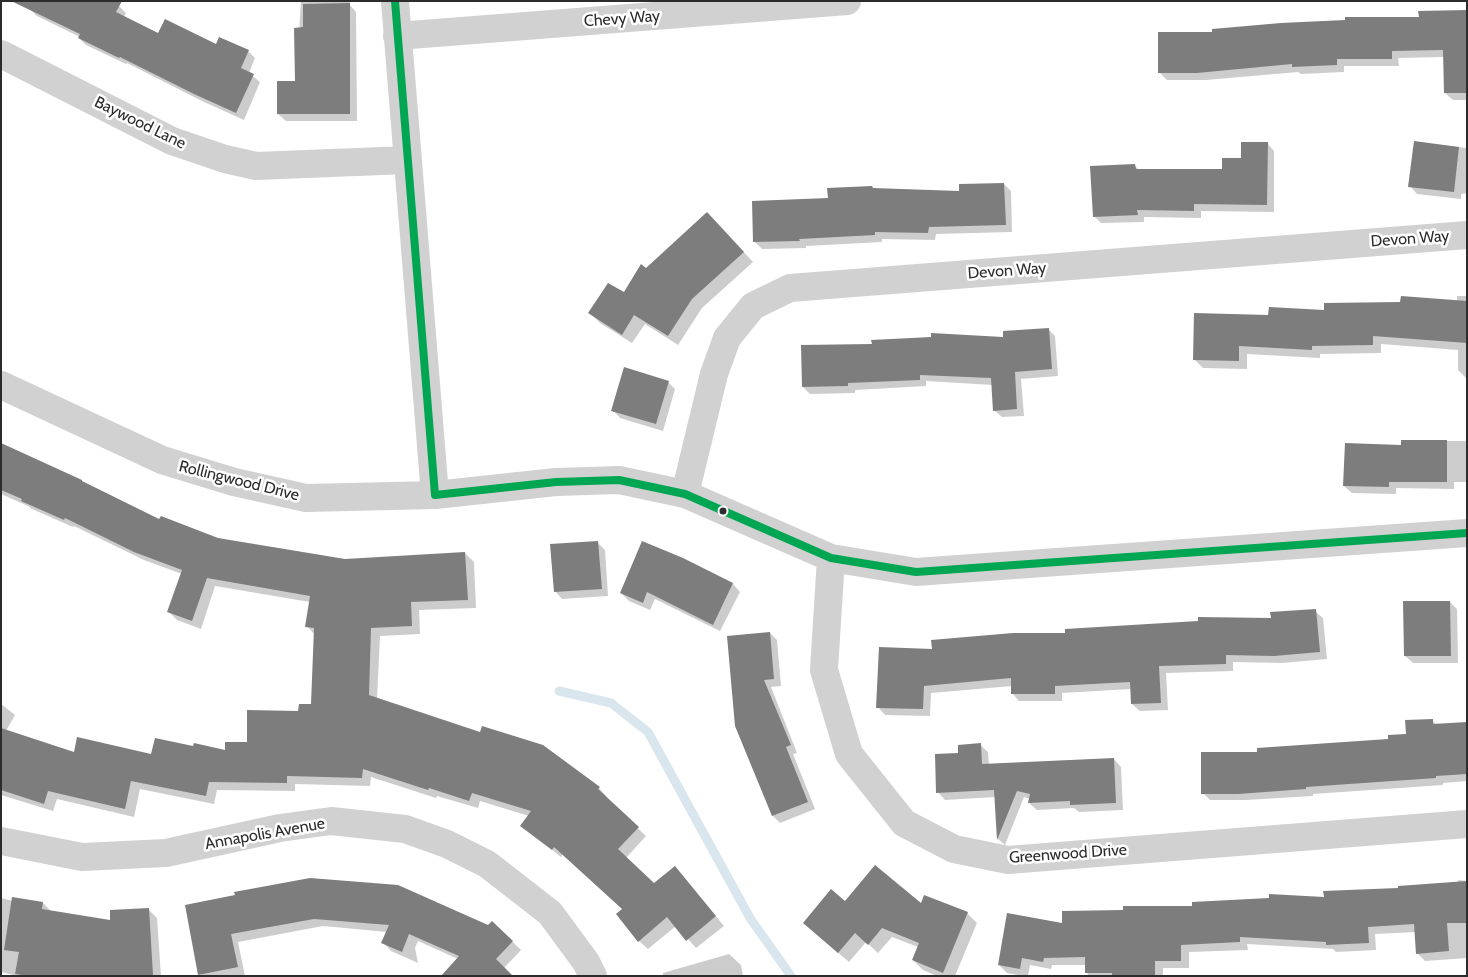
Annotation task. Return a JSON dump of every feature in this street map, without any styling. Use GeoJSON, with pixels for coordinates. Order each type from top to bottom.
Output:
{"type":"FeatureCollection","features":[{"type":"Feature","properties":{"kind":"street"},"geometry":{"type":"LineString","coordinates":[[394,1],[435,494]]}},
{"type":"Feature","properties":{"kind":"street","name":"Chevy Way"},"geometry":{"type":"LineString","coordinates":[[397,36],[847,1]]}},
{"type":"Feature","properties":{"kind":"street","name":"Baywood Lane"},"geometry":{"type":"LineString","coordinates":[[1,54],[172,141],[224,159],[256,166],[407,160]]}},
{"type":"Feature","properties":{"kind":"street","name":"Devon Way"},"geometry":{"type":"LineString","coordinates":[[685,494],[714,374],[728,338],[753,306],[790,288],[1467,235]]}},
{"type":"Feature","properties":{"kind":"street","name":"Rollingwood Drive"},"geometry":{"type":"LineString","coordinates":[[1,385],[162,460],[234,482],[306,498],[435,494],[556,482],[619,480],[685,494],[832,558],[916,572],[1467,532]]}},
{"type":"Feature","properties":{"kind":"street","name":"Greenwood Drive"},"geometry":{"type":"LineString","coordinates":[[832,558],[824,670],[849,754],[904,823],[954,849],[1008,860],[1467,824]]}},
{"type":"Feature","properties":{"kind":"street","name":"Annapolis Avenue"},"geometry":{"type":"LineString","coordinates":[[1,841],[82,857],[166,853],[280,828],[331,821],[405,830],[447,844],[487,864],[550,913],[586,962],[593,976]]}},
{"type":"Feature","properties":{"kind":"building"},"geometry":{"type":"Polygon","coordinates":[[[11,1],[122,1],[116,12],[158,33],[165,19],[216,44],[219,37],[249,50],[241,68],[254,74],[236,113],[78,38],[80,34],[11,1]]]}},
{"type":"Feature","properties":{"kind":"building"},"geometry":{"type":"Polygon","coordinates":[[[350,3],[350,114],[277,114],[277,81],[295,81],[294,28],[303,27],[303,4],[350,3]]]}},
{"type":"Feature","properties":{"kind":"building"},"geometry":{"type":"Polygon","coordinates":[[[1467,10],[1467,93],[1444,93],[1443,50],[1392,51],[1392,59],[1337,59],[1337,65],[1292,67],[1292,64],[1197,73],[1158,73],[1158,32],[1212,32],[1212,29],[1345,20],[1345,17],[1419,17],[1418,11],[1467,10]]]}},
{"type":"Feature","properties":{"kind":"building"},"geometry":{"type":"Polygon","coordinates":[[[1414,141],[1459,147],[1454,192],[1408,187],[1414,141]]]}},
{"type":"Feature","properties":{"kind":"building"},"geometry":{"type":"Polygon","coordinates":[[[1241,142],[1268,142],[1267,205],[1194,204],[1194,211],[1137,210],[1138,215],[1093,217],[1090,166],[1135,164],[1136,169],[1222,169],[1222,158],[1241,158],[1241,142]]]}},
{"type":"Feature","properties":{"kind":"building"},"geometry":{"type":"Polygon","coordinates":[[[1004,183],[1006,225],[929,227],[928,233],[875,232],[875,235],[799,239],[800,241],[753,242],[752,201],[828,198],[827,188],[872,186],[873,188],[959,191],[959,184],[1004,183]]]}},
{"type":"Feature","properties":{"kind":"building"},"geometry":{"type":"Polygon","coordinates":[[[707,212],[744,252],[692,299],[668,336],[634,315],[622,335],[588,313],[608,283],[624,292],[641,264],[646,268],[707,212]]]}},
{"type":"Feature","properties":{"kind":"building"},"geometry":{"type":"Polygon","coordinates":[[[1401,296],[1467,301],[1467,343],[1373,336],[1373,345],[1312,346],[1312,350],[1239,346],[1239,361],[1193,360],[1194,313],[1268,315],[1269,307],[1324,310],[1324,303],[1400,302],[1401,296]]]}},
{"type":"Feature","properties":{"kind":"building"},"geometry":{"type":"Polygon","coordinates":[[[1049,328],[1052,369],[1015,372],[1017,409],[993,411],[991,378],[920,375],[920,380],[848,383],[848,386],[802,387],[801,345],[872,344],[871,340],[931,337],[931,333],[1003,337],[1003,331],[1049,328]]]}},
{"type":"Feature","properties":{"kind":"building"},"geometry":{"type":"Polygon","coordinates":[[[624,367],[669,381],[656,424],[611,411],[624,367]]]}},
{"type":"Feature","properties":{"kind":"building"},"geometry":{"type":"Polygon","coordinates":[[[1401,440],[1447,440],[1447,482],[1389,482],[1389,487],[1343,486],[1345,443],[1401,445],[1401,440]]]}},
{"type":"Feature","properties":{"kind":"building"},"geometry":{"type":"Polygon","coordinates":[[[1,443],[82,480],[159,519],[161,516],[218,538],[345,559],[465,552],[468,600],[411,602],[412,626],[371,628],[369,695],[480,732],[482,726],[543,745],[600,787],[598,789],[639,827],[618,849],[654,883],[675,866],[716,916],[686,941],[667,917],[638,942],[616,914],[622,909],[554,847],[552,850],[520,826],[531,811],[472,793],[469,801],[363,769],[362,778],[287,776],[287,783],[209,782],[206,796],[131,781],[125,809],[48,791],[44,804],[1,790],[1,728],[74,752],[77,737],[151,754],[155,738],[193,746],[194,743],[225,750],[225,742],[247,742],[247,710],[298,711],[299,704],[311,704],[314,628],[305,627],[310,596],[207,578],[192,621],[167,612],[182,570],[134,552],[65,518],[64,520],[1,490],[1,443]]]}},
{"type":"Feature","properties":{"kind":"building"},"geometry":{"type":"Polygon","coordinates":[[[598,541],[602,589],[554,592],[550,544],[598,541]]]}},
{"type":"Feature","properties":{"kind":"building"},"geometry":{"type":"Polygon","coordinates":[[[642,541],[683,558],[733,583],[713,625],[647,592],[643,603],[620,593],[642,541]]]}},
{"type":"Feature","properties":{"kind":"building"},"geometry":{"type":"Polygon","coordinates":[[[1403,601],[1450,601],[1451,656],[1404,656],[1403,601]]]}},
{"type":"Feature","properties":{"kind":"building"},"geometry":{"type":"Polygon","coordinates":[[[1316,609],[1320,652],[1274,656],[1226,655],[1226,664],[1159,666],[1161,703],[1131,704],[1130,682],[1055,686],[1055,694],[1011,694],[1011,678],[924,686],[923,709],[876,708],[879,647],[932,649],[931,640],[1013,633],[1065,633],[1065,629],[1198,621],[1198,617],[1271,618],[1270,612],[1316,609]]]}},
{"type":"Feature","properties":{"kind":"building"},"geometry":{"type":"Polygon","coordinates":[[[770,632],[774,679],[764,680],[791,745],[786,747],[808,802],[772,816],[735,726],[727,636],[770,632]]]}},
{"type":"Feature","properties":{"kind":"building"},"geometry":{"type":"Polygon","coordinates":[[[1433,719],[1433,724],[1467,722],[1467,774],[1306,787],[1306,789],[1238,794],[1201,794],[1201,752],[1257,752],[1257,748],[1388,739],[1388,735],[1406,734],[1405,720],[1433,719]]]}},
{"type":"Feature","properties":{"kind":"building"},"geometry":{"type":"Polygon","coordinates":[[[981,743],[982,764],[1114,758],[1116,803],[1070,805],[1070,801],[1028,803],[1030,794],[1017,791],[997,840],[994,790],[936,793],[935,754],[958,753],[958,745],[981,743]]]}},
{"type":"Feature","properties":{"kind":"building"},"geometry":{"type":"Polygon","coordinates":[[[875,865],[921,903],[924,895],[968,912],[943,973],[912,960],[919,943],[882,928],[868,945],[855,933],[838,953],[803,923],[831,889],[845,901],[875,865]]]}},
{"type":"Feature","properties":{"kind":"building"},"geometry":{"type":"Polygon","coordinates":[[[310,878],[398,885],[488,925],[492,921],[513,941],[496,959],[513,976],[441,976],[459,956],[409,934],[402,952],[381,943],[389,925],[314,919],[231,934],[238,967],[198,975],[185,905],[235,895],[234,892],[310,878]]]}},
{"type":"Feature","properties":{"kind":"building"},"geometry":{"type":"Polygon","coordinates":[[[1467,881],[1467,923],[1447,923],[1449,951],[1416,954],[1414,924],[1368,927],[1369,943],[1326,945],[1326,942],[1240,937],[1240,942],[1181,945],[1181,961],[1155,961],[1155,976],[1112,976],[1112,973],[1085,973],[1085,957],[1044,958],[1043,962],[1022,958],[1020,969],[998,965],[1007,913],[1062,923],[1062,911],[1123,910],[1123,906],[1192,906],[1192,902],[1269,898],[1269,894],[1324,897],[1323,891],[1398,888],[1398,886],[1467,881]]]}},
{"type":"Feature","properties":{"kind":"building"},"geometry":{"type":"Polygon","coordinates":[[[12,897],[43,902],[42,909],[110,920],[110,910],[149,908],[153,975],[29,976],[15,974],[19,952],[4,950],[12,897]]]}},
{"type":"Feature","properties":{"kind":"waterway"},"geometry":{"type":"LineString","coordinates":[[559,691],[611,703],[648,732],[750,918],[791,976]]}},
{"type":"Feature","properties":{"kind":"transit line"},"geometry":{"type":"LineString","coordinates":[[395,1],[435,495]]}},
{"type":"Feature","properties":{"kind":"transit line"},"geometry":{"type":"LineString","coordinates":[[435,495],[556,482],[619,480],[685,494],[831,558],[916,572],[1467,533]]}}]}
